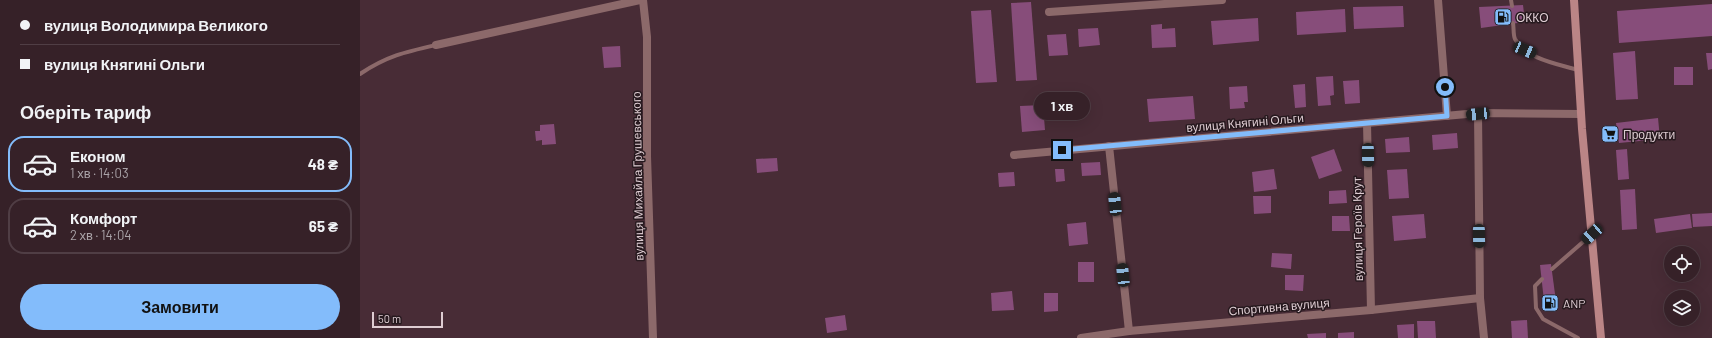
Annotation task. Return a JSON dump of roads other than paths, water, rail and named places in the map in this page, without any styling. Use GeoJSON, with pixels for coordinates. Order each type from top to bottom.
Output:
{"type":"FeatureCollection","features":[{"type":"Feature","properties":{"kind":"main road"},"geometry":{"type":"LineString","coordinates":[[1574,0],[1581,114],[1601,338]]}},
{"type":"Feature","properties":{"kind":"street","name":"вулиця Михайла Грушевського"},"geometry":{"type":"LineString","coordinates":[[641,0],[647,37],[647,156],[653,338]]}},
{"type":"Feature","properties":{"kind":"street"},"geometry":{"type":"LineString","coordinates":[[436,45],[641,0]]}},
{"type":"Feature","properties":{"kind":"street"},"geometry":{"type":"LineString","coordinates":[[1049,12],[1222,0]]}},
{"type":"Feature","properties":{"kind":"street"},"geometry":{"type":"LineString","coordinates":[[1438,0],[1447,116]]}},
{"type":"Feature","properties":{"kind":"street"},"geometry":{"type":"LineString","coordinates":[[1478,114],[1480,298],[1484,338]]}},
{"type":"Feature","properties":{"kind":"street","name":"вулиця Княгині Ольги"},"geometry":{"type":"LineString","coordinates":[[1014,155],[1447,116],[1478,114],[1581,114]]}},
{"type":"Feature","properties":{"kind":"street","name":"вулиця Героїв Крут"},"geometry":{"type":"LineString","coordinates":[[1367,123],[1371,310]]}},
{"type":"Feature","properties":{"kind":"street"},"geometry":{"type":"LineString","coordinates":[[1110,146],[1129,332]]}},
{"type":"Feature","properties":{"kind":"street","name":"Спортивна вулиця"},"geometry":{"type":"LineString","coordinates":[[1081,338],[1480,298]]}},
{"type":"Feature","properties":{"kind":"lane"},"geometry":{"type":"LineString","coordinates":[[1511,0],[1512,6]]}},
{"type":"Feature","properties":{"kind":"lane"},"geometry":{"type":"LineString","coordinates":[[1513,23],[1515,38],[1525,50],[1578,70]]}},
{"type":"Feature","properties":{"kind":"lane"},"geometry":{"type":"LineString","coordinates":[[360,74],[378,62],[396,54],[436,45]]}},
{"type":"Feature","properties":{"kind":"lane"},"geometry":{"type":"LineString","coordinates":[[1552,269],[1592,234]]}},
{"type":"Feature","properties":{"kind":"lane"},"geometry":{"type":"LineString","coordinates":[[1542,279],[1535,286],[1536,308],[1543,319],[1578,338]]}},
{"type":"Feature","properties":{"kind":"place","name":"ОККО"},"geometry":{"type":"Point","coordinates":[1503,17]}},
{"type":"Feature","properties":{"kind":"place","name":"Продукти"},"geometry":{"type":"Point","coordinates":[1610,134]}},
{"type":"Feature","properties":{"kind":"place","name":"ANP"},"geometry":{"type":"Point","coordinates":[1550,303]}}]}
